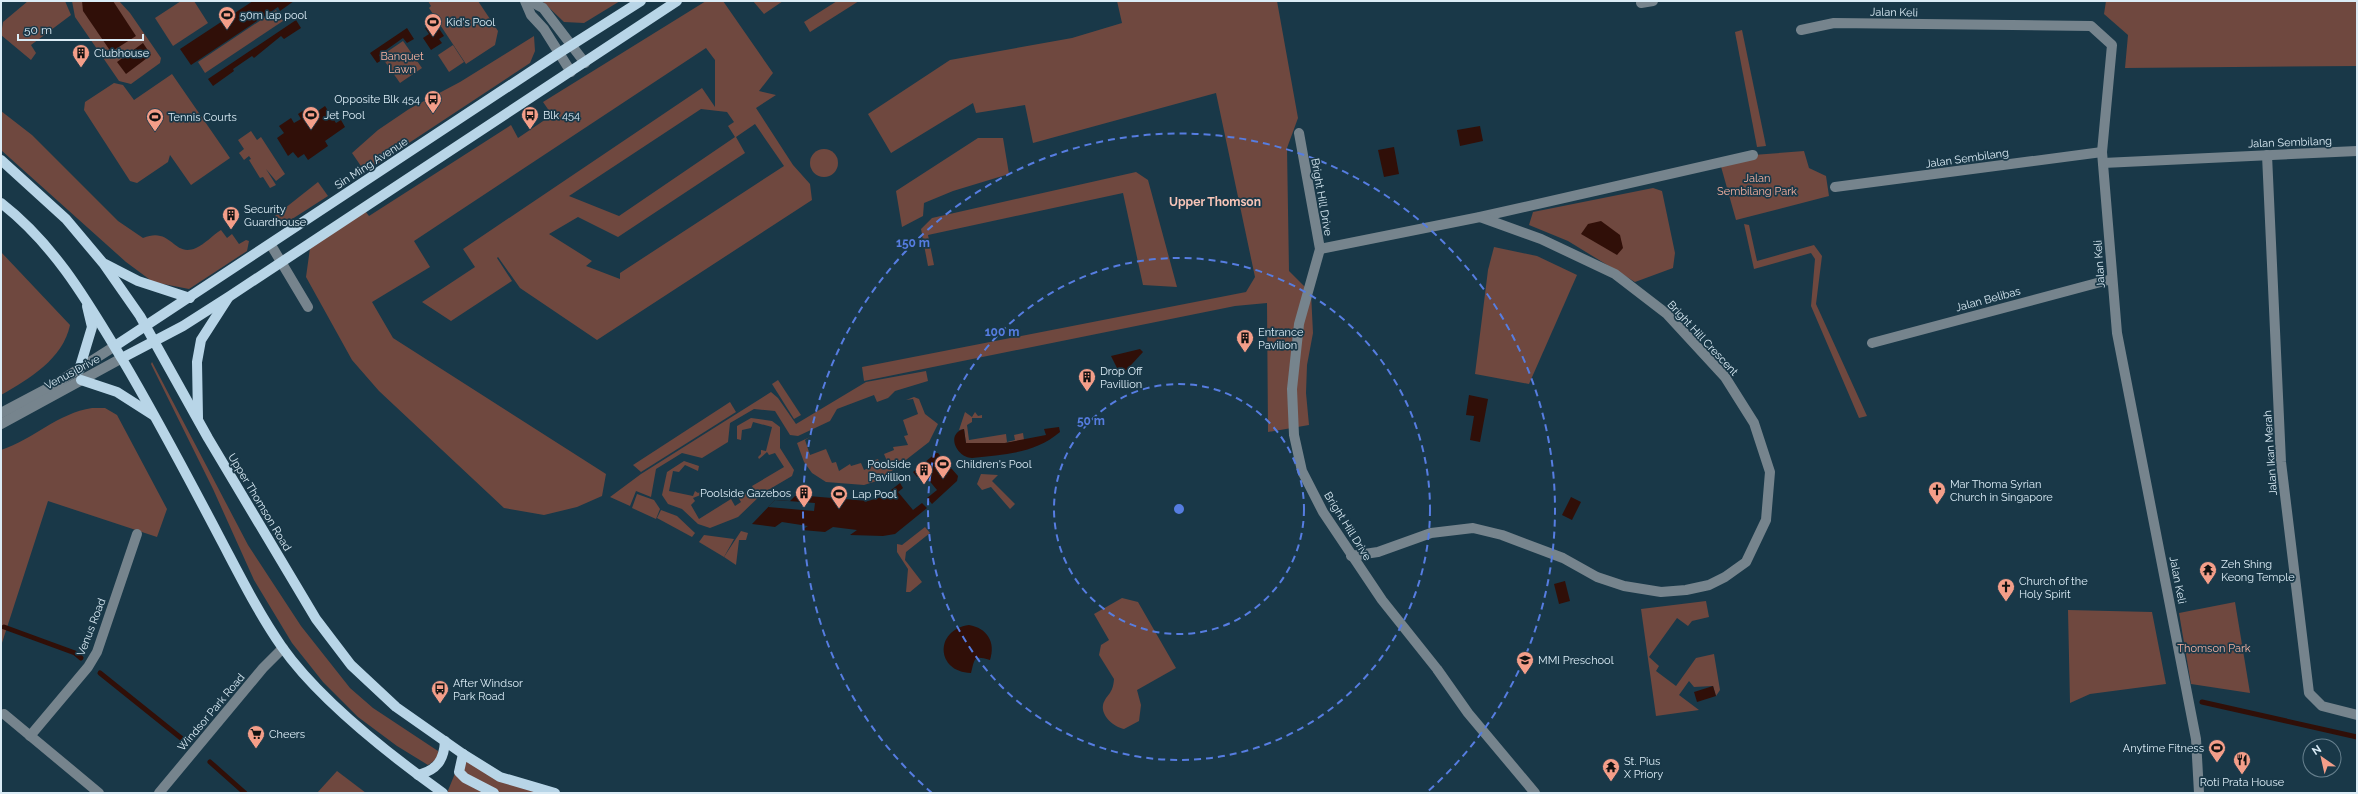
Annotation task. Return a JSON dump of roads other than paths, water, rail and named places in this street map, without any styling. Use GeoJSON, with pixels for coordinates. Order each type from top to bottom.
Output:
{"type":"FeatureCollection","features":[{"type":"Feature","properties":{"kind":"main road","name":"Sin Ming Avenue"},"geometry":{"type":"LineString","coordinates":[[115,346],[271,245],[559,53],[642,1]]}},
{"type":"Feature","properties":{"kind":"main road"},"geometry":{"type":"LineString","coordinates":[[154,340],[183,326],[230,296],[677,1]]}},
{"type":"Feature","properties":{"kind":"main road","name":"Upper Thomson Road"},"geometry":{"type":"LineString","coordinates":[[1,160],[66,219],[103,263],[146,325],[198,420],[316,619],[351,665],[396,707],[463,754],[500,776],[555,793]]}},
{"type":"Feature","properties":{"kind":"main road"},"geometry":{"type":"LineString","coordinates":[[1,203],[19,217],[58,258],[84,294],[155,416],[244,584],[283,648],[318,689],[418,775],[443,793]]}},
{"type":"Feature","properties":{"kind":"main road"},"geometry":{"type":"LineString","coordinates":[[103,263],[138,281],[190,298]]}},
{"type":"Feature","properties":{"kind":"main road"},"geometry":{"type":"LineString","coordinates":[[79,370],[92,326],[84,294]]}},
{"type":"Feature","properties":{"kind":"main road"},"geometry":{"type":"LineString","coordinates":[[198,420],[197,362],[201,340],[230,296]]}},
{"type":"Feature","properties":{"kind":"main road","name":"Venus Drive"},"geometry":{"type":"LineString","coordinates":[[122,358],[154,340]]}},
{"type":"Feature","properties":{"kind":"main road"},"geometry":{"type":"LineString","coordinates":[[81,380],[117,392],[155,416]]}},
{"type":"Feature","properties":{"kind":"main road"},"geometry":{"type":"LineString","coordinates":[[418,775],[428,772],[439,765],[444,752],[445,740]]}},
{"type":"Feature","properties":{"kind":"main road"},"geometry":{"type":"LineString","coordinates":[[463,754],[459,772],[465,778],[494,793]]}},
{"type":"Feature","properties":{"kind":"street"},"geometry":{"type":"LineString","coordinates":[[525,1],[531,15],[544,29],[571,72]]}},
{"type":"Feature","properties":{"kind":"street"},"geometry":{"type":"LineString","coordinates":[[530,1],[543,8],[585,63]]}},
{"type":"Feature","properties":{"kind":"street"},"geometry":{"type":"LineString","coordinates":[[1641,3],[1653,1]]}},
{"type":"Feature","properties":{"kind":"street","name":"Jalan Keli"},"geometry":{"type":"LineString","coordinates":[[1801,30],[1834,23],[2091,26],[2112,45],[2102,152],[2117,333],[2196,739],[2199,793]]}},
{"type":"Feature","properties":{"kind":"street","name":"Bright Hill Drive"},"geometry":{"type":"LineString","coordinates":[[1298,134],[1320,250],[1299,324],[1292,389],[1294,435],[1302,471],[1323,512],[1382,600],[1437,669],[1468,713],[1535,793]]}},
{"type":"Feature","properties":{"kind":"street","name":"Jalan Sembilang"},"geometry":{"type":"LineString","coordinates":[[2103,163],[2357,151]]}},
{"type":"Feature","properties":{"kind":"street","name":"Jalan Sembilang"},"geometry":{"type":"LineString","coordinates":[[1835,187],[2102,152]]}},
{"type":"Feature","properties":{"kind":"street"},"geometry":{"type":"LineString","coordinates":[[1320,250],[1480,217],[1753,155]]}},
{"type":"Feature","properties":{"kind":"street","name":"Jalan Ikan Merah"},"geometry":{"type":"LineString","coordinates":[[2267,155],[2282,462],[2309,693],[2322,706],[2357,716]]}},
{"type":"Feature","properties":{"kind":"street","name":"Bright Hill Crescent"},"geometry":{"type":"LineString","coordinates":[[1352,556],[1378,552],[1431,533],[1473,528],[1502,535],[1563,558],[1597,577],[1624,586],[1662,592],[1686,590],[1720,580],[1746,562],[1766,520],[1770,472],[1754,423],[1725,376],[1701,350],[1667,314],[1614,274],[1541,239],[1480,217]]}},
{"type":"Feature","properties":{"kind":"street"},"geometry":{"type":"LineString","coordinates":[[271,245],[308,307]]}},
{"type":"Feature","properties":{"kind":"street","name":"Jalan Belibas"},"geometry":{"type":"LineString","coordinates":[[1872,343],[2112,279]]}},
{"type":"Feature","properties":{"kind":"street","name":"Venus Drive"},"geometry":{"type":"LineString","coordinates":[[1,413],[79,370],[115,346]]}},
{"type":"Feature","properties":{"kind":"street","name":"Venus Drive"},"geometry":{"type":"LineString","coordinates":[[1,424],[122,358]]}},
{"type":"Feature","properties":{"kind":"street","name":"Venus Road"},"geometry":{"type":"LineString","coordinates":[[30,736],[88,667],[97,652],[138,534]]}},
{"type":"Feature","properties":{"kind":"street","name":"Windsor Park Road"},"geometry":{"type":"LineString","coordinates":[[159,793],[263,668],[283,648]]}},
{"type":"Feature","properties":{"kind":"street"},"geometry":{"type":"LineString","coordinates":[[4,714],[99,793]]}},
{"type":"Feature","properties":{"kind":"street","name":"Bright Hill Drive"},"geometry":{"type":"LineString","coordinates":[[1513,768],[1524,793]]}},
{"type":"Feature","properties":{"kind":"waterway"},"geometry":{"type":"LineString","coordinates":[[4,627],[75,653],[81,658]]}},
{"type":"Feature","properties":{"kind":"waterway"},"geometry":{"type":"LineString","coordinates":[[100,673],[186,742]]}},
{"type":"Feature","properties":{"kind":"waterway"},"geometry":{"type":"LineString","coordinates":[[2202,702],[2357,737]]}},
{"type":"Feature","properties":{"kind":"waterway"},"geometry":{"type":"LineString","coordinates":[[210,762],[245,793]]}},
{"type":"Feature","properties":{"kind":"place","name":"50m lap pool"},"geometry":{"type":"Point","coordinates":[227,30]}},
{"type":"Feature","properties":{"kind":"place","name":"Kid's Pool"},"geometry":{"type":"Point","coordinates":[433,37]}},
{"type":"Feature","properties":{"kind":"place","name":"Clubhouse"},"geometry":{"type":"Point","coordinates":[81,68]}},
{"type":"Feature","properties":{"kind":"place","name":"Opposite Blk 454"},"geometry":{"type":"Point","coordinates":[433,114]}},
{"type":"Feature","properties":{"kind":"place","name":"Jet Pool"},"geometry":{"type":"Point","coordinates":[311,130]}},
{"type":"Feature","properties":{"kind":"place","name":"Blk 454"},"geometry":{"type":"Point","coordinates":[530,130]}},
{"type":"Feature","properties":{"kind":"place","name":"Tennis Courts"},"geometry":{"type":"Point","coordinates":[155,132]}},
{"type":"Feature","properties":{"kind":"place","name":"Security Guardhouse"},"geometry":{"type":"Point","coordinates":[231,230]}},
{"type":"Feature","properties":{"kind":"place","name":"Entrance Pavilion"},"geometry":{"type":"Point","coordinates":[1245,353]}},
{"type":"Feature","properties":{"kind":"place","name":"Drop Off Pavillion"},"geometry":{"type":"Point","coordinates":[1087,392]}},
{"type":"Feature","properties":{"kind":"place","name":"Children's Pool"},"geometry":{"type":"Point","coordinates":[943,479]}},
{"type":"Feature","properties":{"kind":"place","name":"Poolside Pavillion"},"geometry":{"type":"Point","coordinates":[924,485]}},
{"type":"Feature","properties":{"kind":"place","name":"Mar Thoma Syrian Church in Singapore"},"geometry":{"type":"Point","coordinates":[1937,505]}},
{"type":"Feature","properties":{"kind":"place","name":"Poolside Gazebos"},"geometry":{"type":"Point","coordinates":[804,508]}},
{"type":"Feature","properties":{"kind":"place","name":"Lap Pool"},"geometry":{"type":"Point","coordinates":[839,509]}},
{"type":"Feature","properties":{"kind":"place","name":"Zeh Shing Keong Temple"},"geometry":{"type":"Point","coordinates":[2208,585]}},
{"type":"Feature","properties":{"kind":"place","name":"Church of the Holy Spirit"},"geometry":{"type":"Point","coordinates":[2006,602]}},
{"type":"Feature","properties":{"kind":"place","name":"MMI Preschool"},"geometry":{"type":"Point","coordinates":[1525,675]}},
{"type":"Feature","properties":{"kind":"place","name":"After Windsor Park Road"},"geometry":{"type":"Point","coordinates":[440,704]}},
{"type":"Feature","properties":{"kind":"place","name":"Cheers"},"geometry":{"type":"Point","coordinates":[256,749]}},
{"type":"Feature","properties":{"kind":"place","name":"Anytime Fitness"},"geometry":{"type":"Point","coordinates":[2217,763]}},
{"type":"Feature","properties":{"kind":"place","name":"Roti Prata House"},"geometry":{"type":"Point","coordinates":[2242,775]}},
{"type":"Feature","properties":{"kind":"place","name":"St. Pius X Priory"},"geometry":{"type":"Point","coordinates":[1611,782]}},
{"type":"Feature","properties":{"kind":"district","name":"Upper Thomson"},"geometry":{"type":"Point","coordinates":[1215,202]}},
{"type":"Feature","properties":{"kind":"park label","name":"Banquet Lawn"},"geometry":{"type":"Point","coordinates":[402,62]}},
{"type":"Feature","properties":{"kind":"park label","name":"Jalan Sembilang Park"},"geometry":{"type":"Point","coordinates":[1757,184]}},
{"type":"Feature","properties":{"kind":"park label","name":"Thomson Park"},"geometry":{"type":"Point","coordinates":[2214,648]}}]}
